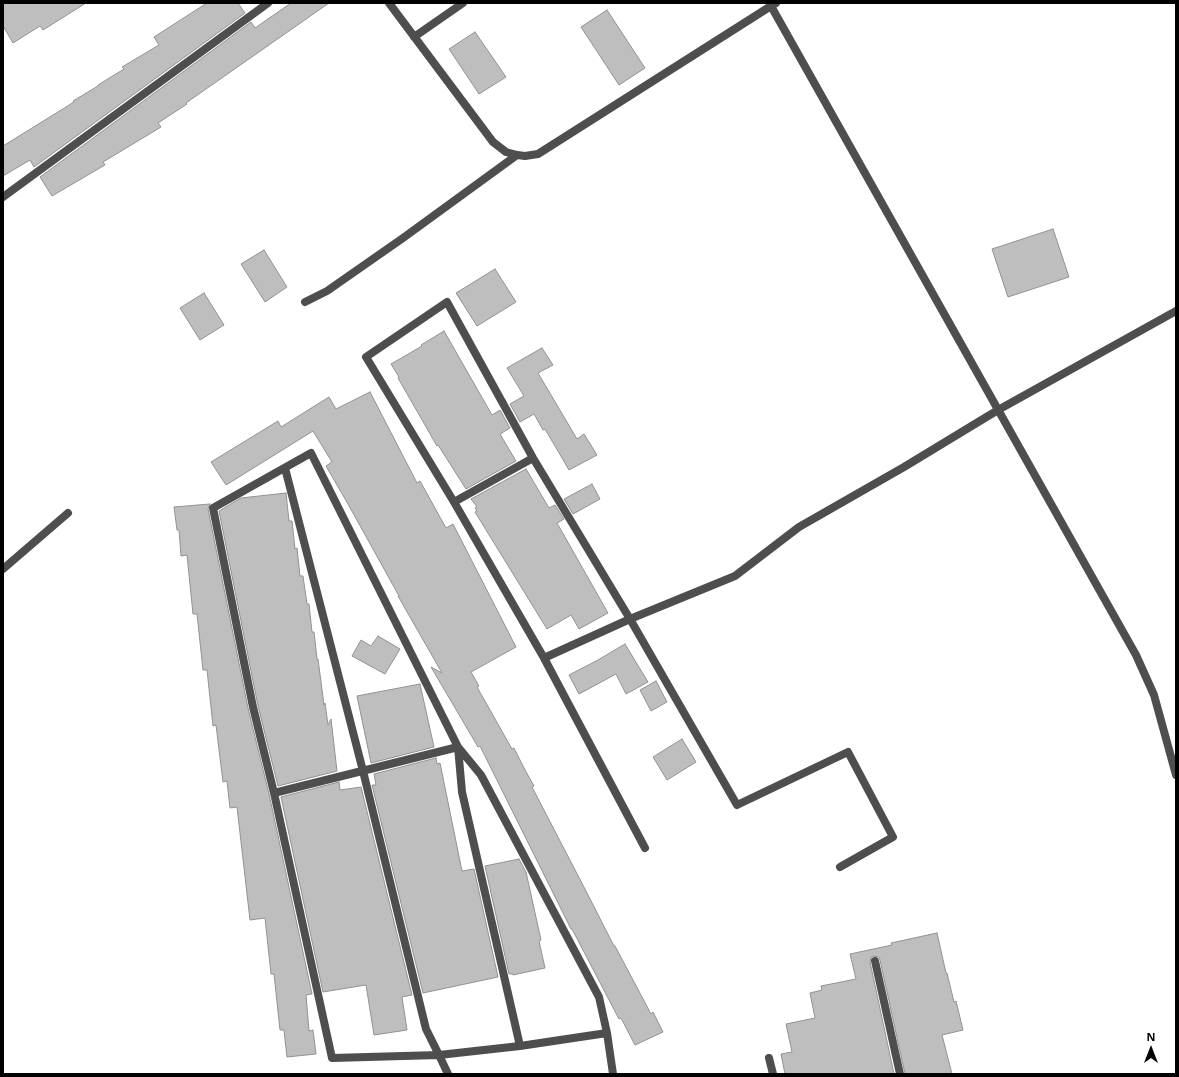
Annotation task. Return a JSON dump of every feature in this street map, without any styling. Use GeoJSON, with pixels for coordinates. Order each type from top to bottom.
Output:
{"type":"FeatureCollection","features":[{"type":"Feature","properties":{"kind":"street"},"geometry":{"type":"LineString","coordinates":[[3,197],[268,3]]}},
{"type":"Feature","properties":{"kind":"street"},"geometry":{"type":"LineString","coordinates":[[389,3],[493,142],[506,152],[517,156],[538,154],[773,5],[1136,655],[1154,695],[1176,775]]}},
{"type":"Feature","properties":{"kind":"street"},"geometry":{"type":"LineString","coordinates":[[414,37],[463,3]]}},
{"type":"Feature","properties":{"kind":"street"},"geometry":{"type":"LineString","coordinates":[[305,302],[333,287],[517,156]]}},
{"type":"Feature","properties":{"kind":"street"},"geometry":{"type":"LineString","coordinates":[[645,848],[544,658],[454,502],[366,357],[446,302],[533,458],[630,619],[737,805],[848,752],[893,837],[840,867]]}},
{"type":"Feature","properties":{"kind":"street"},"geometry":{"type":"LineString","coordinates":[[544,658],[630,619],[735,576],[799,527],[904,467],[998,410],[1176,311]]}},
{"type":"Feature","properties":{"kind":"street"},"geometry":{"type":"LineString","coordinates":[[607,1033],[520,1046],[439,1055],[332,1058],[274,793],[253,707],[213,508],[310,453],[458,747],[481,776],[599,997],[607,1033],[613,1074]]}},
{"type":"Feature","properties":{"kind":"street"},"geometry":{"type":"LineString","coordinates":[[454,502],[533,458]]}},
{"type":"Feature","properties":{"kind":"street"},"geometry":{"type":"LineString","coordinates":[[285,468],[363,770],[426,1029],[448,1074]]}},
{"type":"Feature","properties":{"kind":"street"},"geometry":{"type":"LineString","coordinates":[[3,569],[68,513]]}},
{"type":"Feature","properties":{"kind":"street"},"geometry":{"type":"LineString","coordinates":[[274,793],[458,747]]}},
{"type":"Feature","properties":{"kind":"street"},"geometry":{"type":"LineString","coordinates":[[458,747],[462,792],[520,1046]]}},
{"type":"Feature","properties":{"kind":"street"},"geometry":{"type":"LineString","coordinates":[[875,961],[900,1074]]}},
{"type":"Feature","properties":{"kind":"street"},"geometry":{"type":"LineString","coordinates":[[769,1058],[773,1074]]}},
{"type":"Feature","properties":{"kind":"building"},"geometry":{"type":"Polygon","coordinates":[[[3,3],[86,3],[43,30],[40,26],[13,43],[3,26],[3,3]]]}},
{"type":"Feature","properties":{"kind":"building"},"geometry":{"type":"Polygon","coordinates":[[[207,3],[238,3],[245,13],[34,167],[30,160],[3,176],[3,146],[74,102],[73,101],[124,69],[122,67],[159,45],[154,37],[207,3]]]}},
{"type":"Feature","properties":{"kind":"building"},"geometry":{"type":"Polygon","coordinates":[[[291,3],[329,3],[158,123],[161,127],[103,162],[105,165],[52,196],[40,177],[251,22],[255,28],[291,3]]]}},
{"type":"Feature","properties":{"kind":"building"},"geometry":{"type":"Polygon","coordinates":[[[607,10],[645,68],[619,85],[581,27],[607,10]]]}},
{"type":"Feature","properties":{"kind":"building"},"geometry":{"type":"Polygon","coordinates":[[[475,32],[506,77],[479,94],[449,49],[475,32]]]}},
{"type":"Feature","properties":{"kind":"building"},"geometry":{"type":"Polygon","coordinates":[[[1053,229],[1069,277],[1008,297],[992,249],[1053,229]]]}},
{"type":"Feature","properties":{"kind":"building"},"geometry":{"type":"Polygon","coordinates":[[[264,250],[287,287],[265,302],[241,264],[264,250]]]}},
{"type":"Feature","properties":{"kind":"building"},"geometry":{"type":"Polygon","coordinates":[[[495,269],[516,302],[477,326],[456,293],[495,269]]]}},
{"type":"Feature","properties":{"kind":"building"},"geometry":{"type":"Polygon","coordinates":[[[204,293],[224,325],[200,340],[180,308],[204,293]]]}},
{"type":"Feature","properties":{"kind":"building"},"geometry":{"type":"Polygon","coordinates":[[[444,331],[492,415],[500,410],[510,428],[500,434],[516,461],[466,489],[438,445],[437,446],[391,364],[444,331]]]}},
{"type":"Feature","properties":{"kind":"building"},"geometry":{"type":"Polygon","coordinates":[[[542,348],[553,365],[538,373],[577,439],[584,434],[597,455],[569,470],[545,429],[543,430],[534,414],[520,422],[510,404],[524,396],[507,368],[542,348]]]}},
{"type":"Feature","properties":{"kind":"building"},"geometry":{"type":"Polygon","coordinates":[[[370,392],[417,483],[420,481],[446,528],[453,524],[516,647],[471,672],[479,686],[477,687],[512,749],[514,748],[534,786],[532,787],[614,946],[651,1014],[653,1012],[663,1032],[635,1045],[621,1018],[619,1019],[571,929],[480,746],[478,747],[431,667],[442,673],[326,466],[332,462],[313,431],[226,485],[211,462],[278,421],[281,427],[329,397],[336,409],[370,392]]]}},
{"type":"Feature","properties":{"kind":"building"},"geometry":{"type":"Polygon","coordinates":[[[526,469],[549,508],[555,505],[564,519],[557,523],[608,613],[579,629],[571,615],[547,629],[475,512],[477,511],[475,508],[477,507],[471,499],[526,469]]]}},
{"type":"Feature","properties":{"kind":"building"},"geometry":{"type":"Polygon","coordinates":[[[592,484],[600,499],[573,514],[564,499],[592,484]]]}},
{"type":"Feature","properties":{"kind":"building"},"geometry":{"type":"Polygon","coordinates":[[[286,493],[289,521],[292,521],[295,549],[297,548],[300,576],[303,576],[307,604],[309,604],[312,632],[314,632],[328,725],[331,719],[337,771],[278,786],[258,706],[219,511],[241,498],[286,493]]]}},
{"type":"Feature","properties":{"kind":"building"},"geometry":{"type":"Polygon","coordinates":[[[210,504],[208,509],[248,708],[269,794],[312,994],[306,995],[309,1031],[313,1030],[316,1054],[287,1057],[284,1030],[280,1030],[274,974],[271,974],[265,918],[250,920],[237,807],[230,808],[227,781],[223,782],[216,725],[213,726],[207,670],[203,670],[197,614],[193,614],[187,555],[181,556],[179,530],[177,530],[174,507],[210,504]]]}},
{"type":"Feature","properties":{"kind":"building"},"geometry":{"type":"Polygon","coordinates":[[[378,636],[400,649],[385,674],[352,656],[361,640],[371,646],[378,636]]]}},
{"type":"Feature","properties":{"kind":"building"},"geometry":{"type":"Polygon","coordinates":[[[625,644],[648,682],[626,694],[616,674],[579,694],[569,675],[625,644]]]}},
{"type":"Feature","properties":{"kind":"building"},"geometry":{"type":"Polygon","coordinates":[[[656,681],[667,702],[651,711],[640,690],[656,681]]]}},
{"type":"Feature","properties":{"kind":"building"},"geometry":{"type":"Polygon","coordinates":[[[420,684],[434,747],[371,763],[357,696],[420,684]]]}},
{"type":"Feature","properties":{"kind":"building"},"geometry":{"type":"Polygon","coordinates":[[[682,739],[696,762],[667,780],[653,757],[682,739]]]}},
{"type":"Feature","properties":{"kind":"building"},"geometry":{"type":"Polygon","coordinates":[[[436,758],[437,764],[440,763],[462,871],[474,869],[498,977],[423,993],[372,785],[376,785],[374,774],[436,758]]]}},
{"type":"Feature","properties":{"kind":"building"},"geometry":{"type":"Polygon","coordinates":[[[339,782],[340,790],[361,787],[412,995],[402,997],[407,1030],[374,1035],[366,985],[323,992],[281,797],[339,782]]]}},
{"type":"Feature","properties":{"kind":"building"},"geometry":{"type":"Polygon","coordinates":[[[519,859],[526,872],[541,940],[539,941],[545,968],[513,975],[509,974],[485,866],[519,859]]]}},
{"type":"Feature","properties":{"kind":"building"},"geometry":{"type":"Polygon","coordinates":[[[937,933],[946,973],[954,1002],[956,1001],[963,1030],[942,1035],[952,1074],[905,1074],[880,960],[879,957],[874,956],[871,957],[870,962],[894,1074],[785,1074],[781,1054],[792,1052],[786,1024],[815,1018],[810,993],[822,990],[821,986],[856,979],[850,954],[937,933]]]}}]}
